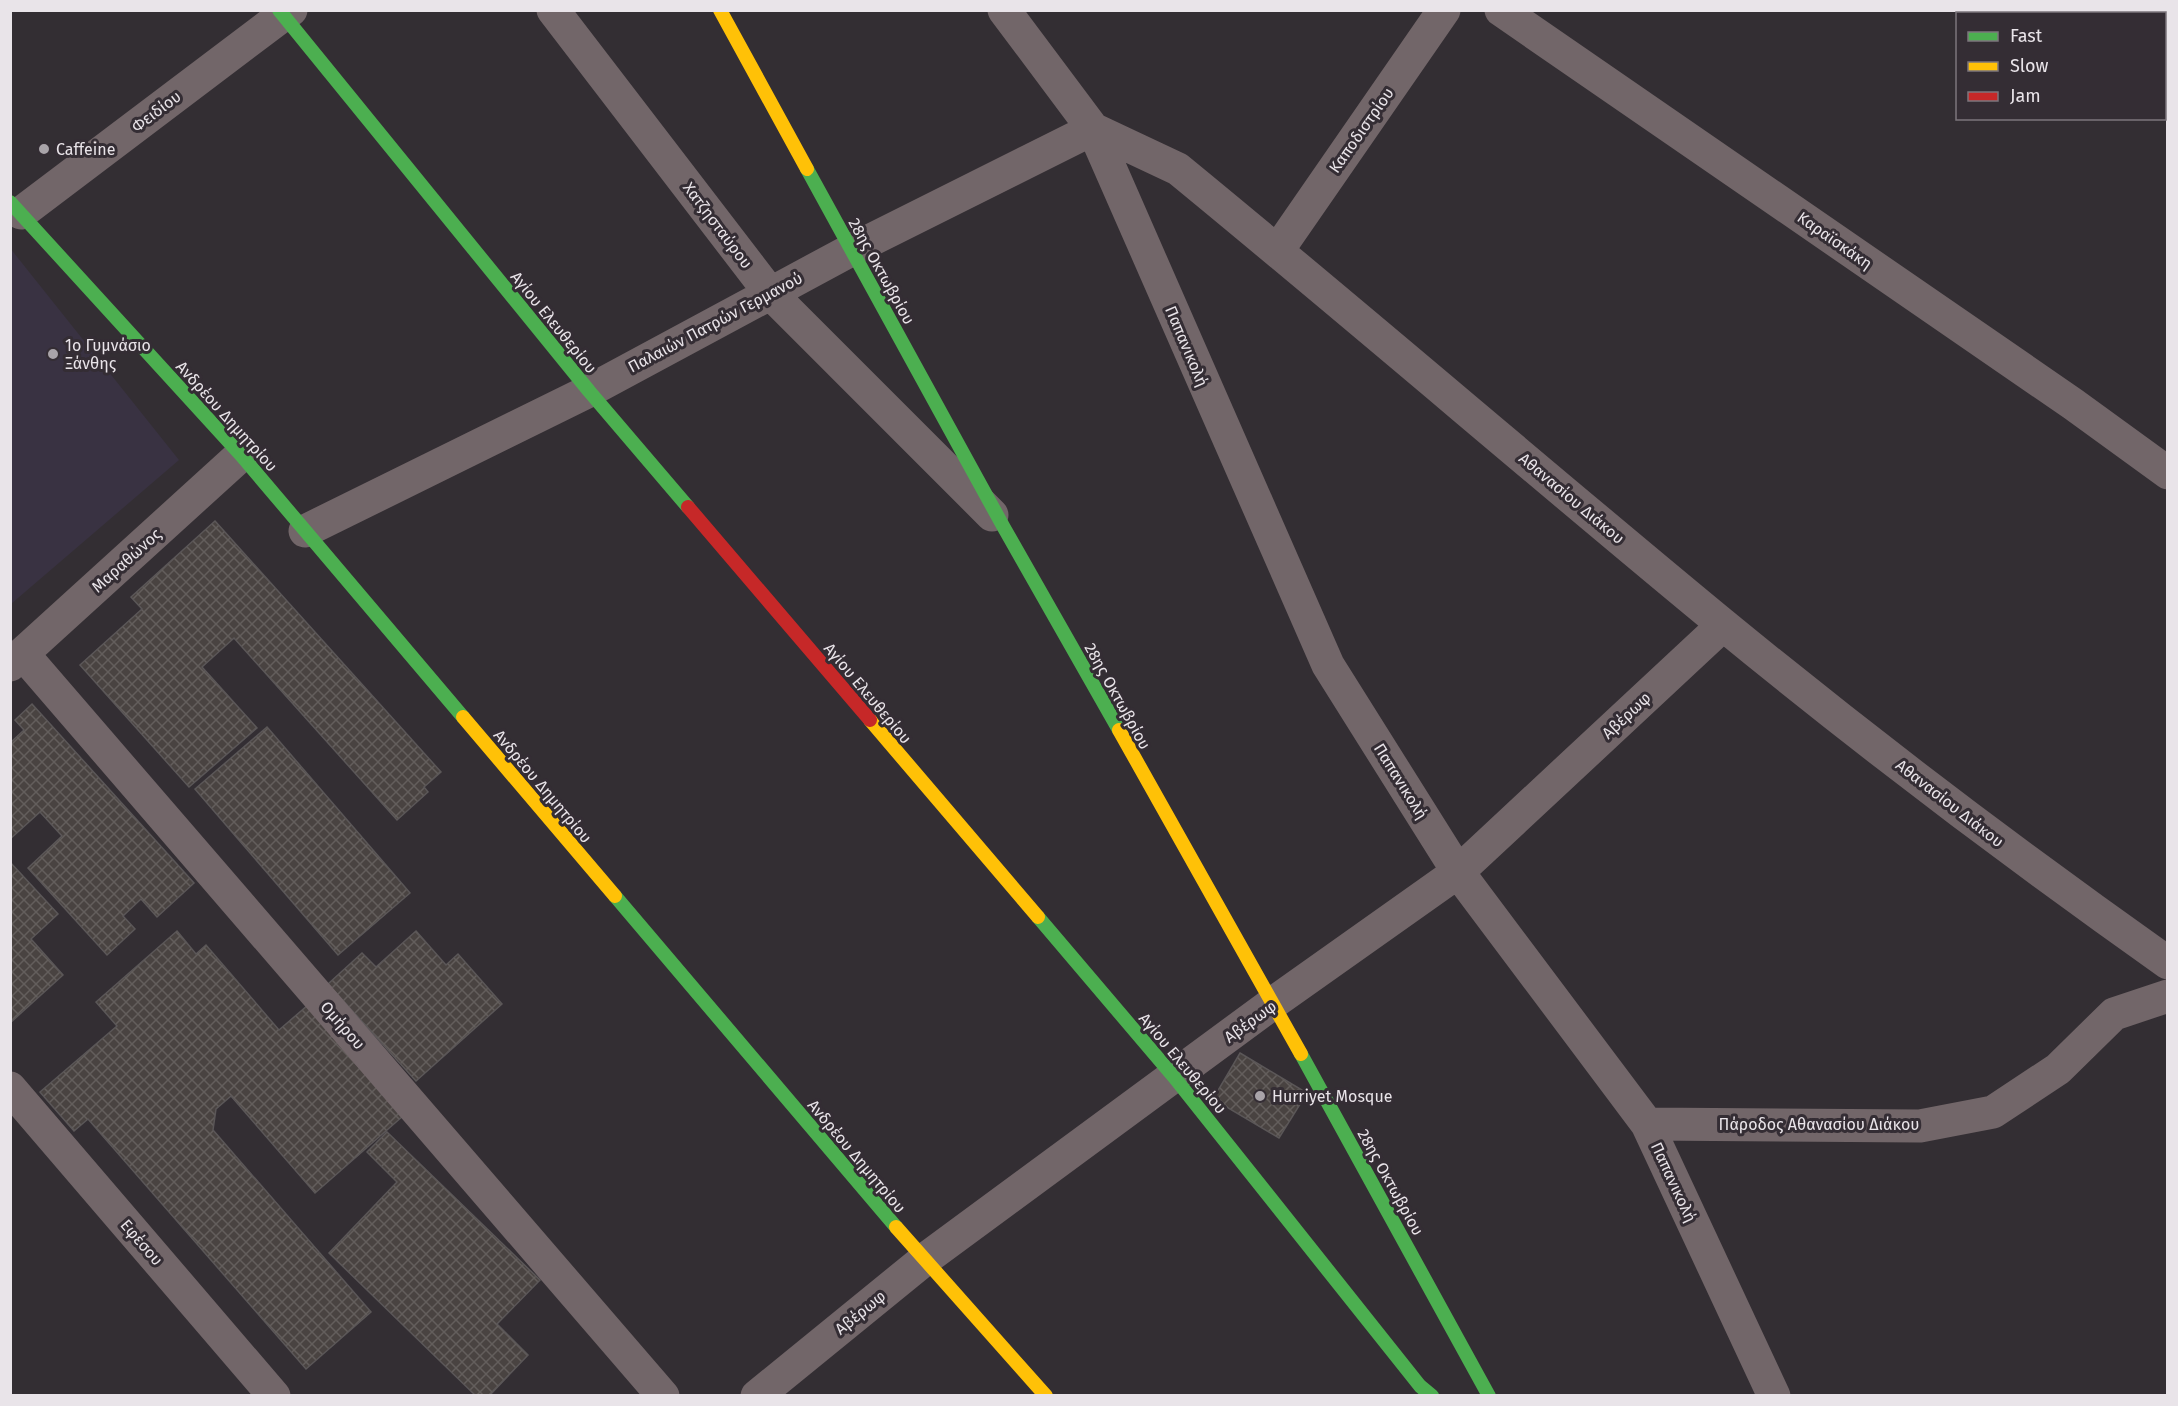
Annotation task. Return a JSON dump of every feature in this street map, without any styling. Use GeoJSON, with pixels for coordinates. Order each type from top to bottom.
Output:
{"type":"FeatureCollection","features":[{"type":"Feature","properties":{"kind":"main road","name":"28ης Οκτωβρίου"},"geometry":{"type":"LineString","coordinates":[[720,10],[1003,526],[1273,1003],[1490,1395]]}},
{"type":"Feature","properties":{"kind":"main road","name":"Αγίου Ελευθερίου"},"geometry":{"type":"LineString","coordinates":[[284,12],[589,391],[1174,1077],[1420,1386],[1432,1395]]}},
{"type":"Feature","properties":{"kind":"main road","name":"Ανδρέου Δημητρίου"},"geometry":{"type":"LineString","coordinates":[[16,207],[241,455],[924,1260],[1046,1395]]}},
{"type":"Feature","properties":{"kind":"street","name":"Χατζησταύρου"},"geometry":{"type":"LineString","coordinates":[[553,10],[770,293],[1003,526]]}},
{"type":"Feature","properties":{"kind":"street","name":"Αθανασίου Διάκου"},"geometry":{"type":"LineString","coordinates":[[1004,10],[1093,129],[1178,169],[1278,250],[1723,625],[2036,870],[2168,963]]}},
{"type":"Feature","properties":{"kind":"street","name":"Καποδιστρίου"},"geometry":{"type":"LineString","coordinates":[[1278,250],[1444,10]]}},
{"type":"Feature","properties":{"kind":"street","name":"Καραϊσκάκη"},"geometry":{"type":"LineString","coordinates":[[1501,10],[2053,390],[2168,472]]}},
{"type":"Feature","properties":{"kind":"street","name":"Φειδίου"},"geometry":{"type":"LineString","coordinates":[[16,207],[284,12]]}},
{"type":"Feature","properties":{"kind":"street","name":"Παλαιών Πατρών Γερμανού"},"geometry":{"type":"LineString","coordinates":[[305,531],[589,391],[851,250],[1093,129]]}},
{"type":"Feature","properties":{"kind":"street","name":"Παπανικολή"},"geometry":{"type":"LineString","coordinates":[[1093,129],[1328,665],[1458,872],[1647,1124],[1774,1395]]}},
{"type":"Feature","properties":{"kind":"street","name":"Μαραθώνος"},"geometry":{"type":"LineString","coordinates":[[17,660],[241,455]]}},
{"type":"Feature","properties":{"kind":"street","name":"Αβέρωφ"},"geometry":{"type":"LineString","coordinates":[[757,1395],[924,1260],[1273,1003],[1458,872],[1723,625]]}},
{"type":"Feature","properties":{"kind":"street","name":"Ομήρου"},"geometry":{"type":"LineString","coordinates":[[17,660],[663,1395]]}},
{"type":"Feature","properties":{"kind":"street","name":"Πάροδος Αθανασίου Διάκου"},"geometry":{"type":"LineString","coordinates":[[1647,1124],[1920,1126],[1993,1112],[2058,1069],[2114,1014],[2168,996]]}},
{"type":"Feature","properties":{"kind":"street","name":"Εφέσου"},"geometry":{"type":"LineString","coordinates":[[10,1088],[274,1395]]}},
{"type":"Feature","properties":{"kind":"shaded area","name":"1ο Γυμνάσιο Ξάνθης"},"geometry":{"type":"Polygon","coordinates":[[[10,248],[179,460],[11,604],[10,604],[10,248]]]}},
{"type":"Feature","properties":{"kind":"building"},"geometry":{"type":"Polygon","coordinates":[[[215,521],[441,772],[424,787],[428,792],[397,820],[234,638],[202,667],[257,728],[189,787],[80,665],[142,609],[131,597],[215,521]]]}},
{"type":"Feature","properties":{"kind":"building"},"geometry":{"type":"Polygon","coordinates":[[[32,704],[194,883],[157,917],[141,899],[123,916],[135,929],[107,955],[28,868],[62,836],[40,812],[10,839],[10,743],[24,730],[15,720],[32,704]]]}},
{"type":"Feature","properties":{"kind":"building"},"geometry":{"type":"Polygon","coordinates":[[[267,727],[410,893],[338,955],[195,789],[267,727]]]}},
{"type":"Feature","properties":{"kind":"building"},"geometry":{"type":"Polygon","coordinates":[[[10,862],[58,914],[31,939],[63,975],[10,1023],[10,862]]]}},
{"type":"Feature","properties":{"kind":"building"},"geometry":{"type":"Polygon","coordinates":[[[177,931],[196,954],[206,945],[279,1030],[308,1005],[403,1116],[315,1193],[231,1096],[216,1109],[213,1130],[371,1312],[306,1369],[88,1119],[74,1131],[40,1092],[117,1026],[96,1002],[177,931]]]}},
{"type":"Feature","properties":{"kind":"building"},"geometry":{"type":"Polygon","coordinates":[[[416,931],[446,965],[458,954],[502,1004],[416,1081],[328,984],[362,953],[376,967],[416,931]]]}},
{"type":"Feature","properties":{"kind":"building","name":"Hurriyet Mosque"},"geometry":{"type":"Polygon","coordinates":[[[1240,1053],[1307,1093],[1279,1138],[1213,1099],[1240,1053]]]}},
{"type":"Feature","properties":{"kind":"building"},"geometry":{"type":"Polygon","coordinates":[[[387,1132],[540,1280],[497,1324],[528,1355],[489,1396],[476,1396],[329,1253],[397,1182],[367,1152],[387,1132]]]}},
{"type":"Feature","properties":{"kind":"traffic: fast"},"geometry":{"type":"LineString","coordinates":[[279,10],[589,391],[688,507]]}},
{"type":"Feature","properties":{"kind":"traffic: fast"},"geometry":{"type":"LineString","coordinates":[[807,169],[1003,526],[1119,730]]}},
{"type":"Feature","properties":{"kind":"traffic: fast"},"geometry":{"type":"LineString","coordinates":[[10,202],[241,455],[463,717]]}},
{"type":"Feature","properties":{"kind":"traffic: fast"},"geometry":{"type":"LineString","coordinates":[[615,896],[896,1227]]}},
{"type":"Feature","properties":{"kind":"traffic: fast"},"geometry":{"type":"LineString","coordinates":[[1038,917],[1174,1077],[1420,1386],[1432,1396]]}},
{"type":"Feature","properties":{"kind":"traffic: fast"},"geometry":{"type":"LineString","coordinates":[[1301,1054],[1489,1396]]}},
{"type":"Feature","properties":{"kind":"traffic: slow"},"geometry":{"type":"LineString","coordinates":[[720,10],[807,169]]}},
{"type":"Feature","properties":{"kind":"traffic: slow"},"geometry":{"type":"LineString","coordinates":[[463,717],[615,896]]}},
{"type":"Feature","properties":{"kind":"traffic: slow"},"geometry":{"type":"LineString","coordinates":[[870,720],[1038,917]]}},
{"type":"Feature","properties":{"kind":"traffic: slow"},"geometry":{"type":"LineString","coordinates":[[1119,730],[1301,1054]]}},
{"type":"Feature","properties":{"kind":"traffic: slow"},"geometry":{"type":"LineString","coordinates":[[896,1227],[1046,1396]]}},
{"type":"Feature","properties":{"kind":"traffic: jam"},"geometry":{"type":"LineString","coordinates":[[688,507],[870,720]]}},
{"type":"Feature","properties":{"kind":"place","name":"Caffeine"},"geometry":{"type":"Point","coordinates":[44,149]}},
{"type":"Feature","properties":{"kind":"place","name":"1ο Γυμνάσιο Ξάνθης"},"geometry":{"type":"Point","coordinates":[53,354]}},
{"type":"Feature","properties":{"kind":"place","name":"Hurriyet Mosque"},"geometry":{"type":"Point","coordinates":[1260,1096]}}]}
